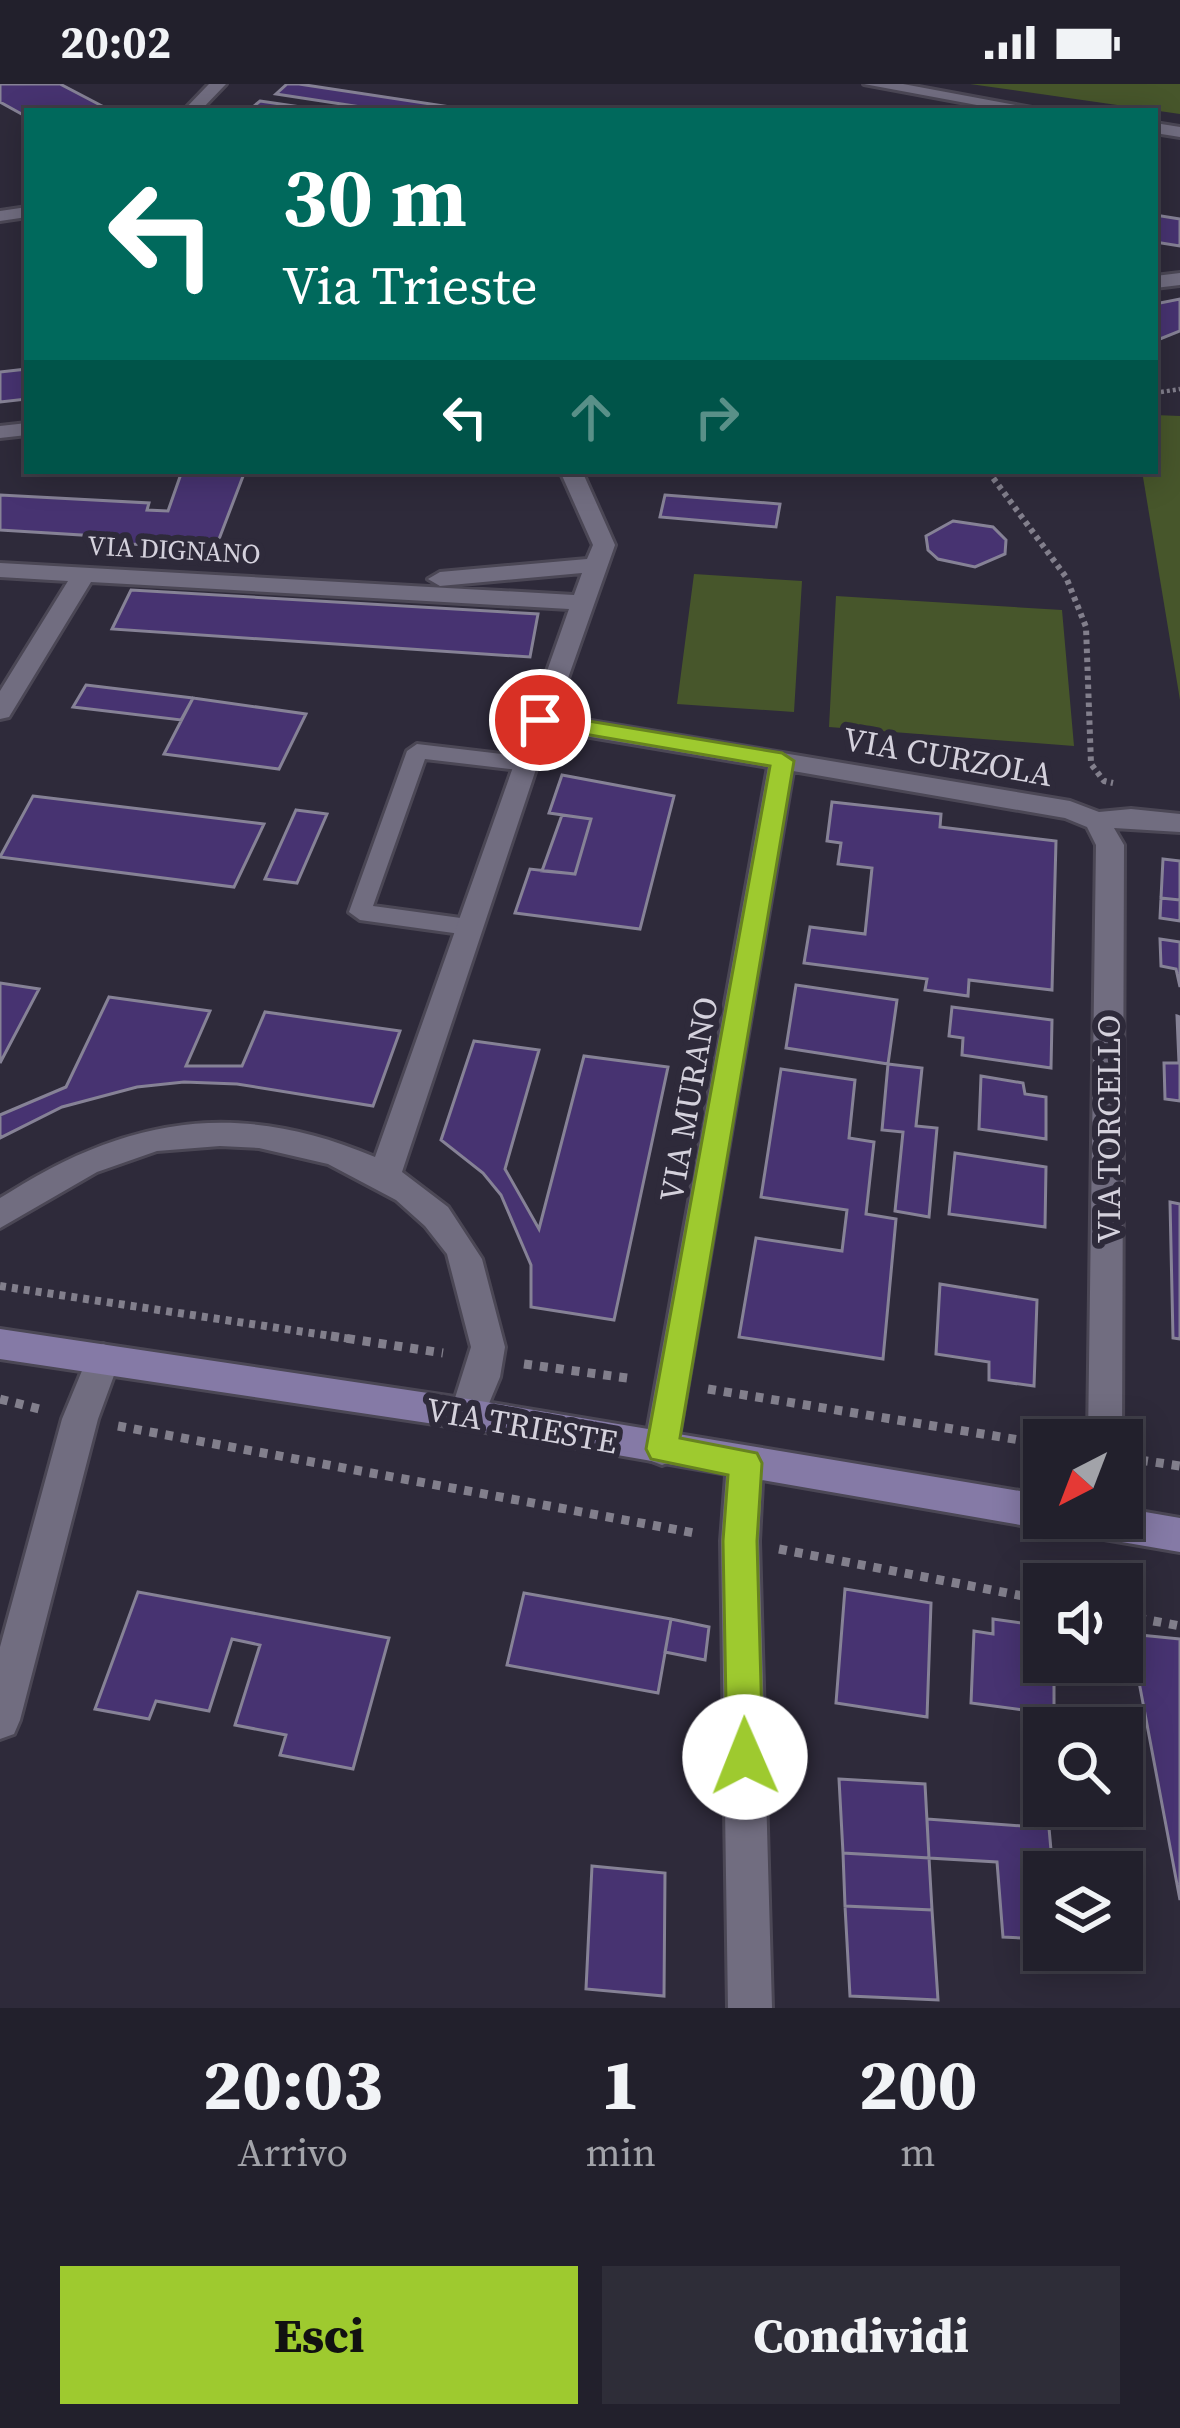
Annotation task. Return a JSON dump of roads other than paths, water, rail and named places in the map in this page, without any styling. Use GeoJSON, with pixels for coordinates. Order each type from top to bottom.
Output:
{"type":"FeatureCollection","features":[{"type":"Feature","properties":{"kind":"street"},"geometry":{"type":"LineString","coordinates":[[194,108],[218,84]]}},
{"type":"Feature","properties":{"kind":"street"},"geometry":{"type":"LineString","coordinates":[[872,84],[1020,108]]}},
{"type":"Feature","properties":{"kind":"street"},"geometry":{"type":"LineString","coordinates":[[882,108],[893,89]]}},
{"type":"Feature","properties":{"kind":"street"},"geometry":{"type":"LineString","coordinates":[[383,1178],[604,545],[572,474]]}},
{"type":"Feature","properties":{"kind":"street","name":"VIA DIGNANO"},"geometry":{"type":"LineString","coordinates":[[345,587],[598,565]]}},
{"type":"Feature","properties":{"kind":"street","name":"VIA DIGNANO"},"geometry":{"type":"LineString","coordinates":[[0,570],[586,603]]}},
{"type":"Feature","properties":{"kind":"street"},"geometry":{"type":"LineString","coordinates":[[0,711],[83,576]]}},
{"type":"Feature","properties":{"kind":"street","name":"VIA CURZOLA"},"geometry":{"type":"LineString","coordinates":[[533,742],[782,761],[1070,810],[1097,820],[1180,823]]}},
{"type":"Feature","properties":{"kind":"street","name":"VIA MURANO"},"geometry":{"type":"LineString","coordinates":[[662,1449],[782,761]]}},
{"type":"Feature","properties":{"kind":"street","name":"VIA TORCELLO"},"geometry":{"type":"LineString","coordinates":[[1097,820],[1110,844],[1106,1419]]}},
{"type":"Feature","properties":{"kind":"street"},"geometry":{"type":"LineString","coordinates":[[0,1215],[75,1166],[129,1145],[182,1135],[234,1135],[327,1150],[423,1205],[460,1249],[489,1348],[468,1414]]}},
{"type":"Feature","properties":{"kind":"street","name":"VIA TRIESTE"},"geometry":{"type":"LineString","coordinates":[[0,1344],[468,1414],[1023,1509]]}},
{"type":"Feature","properties":{"kind":"street"},"geometry":{"type":"LineString","coordinates":[[0,1720],[80,1419],[103,1359]]}},
{"type":"Feature","properties":{"kind":"street"},"geometry":{"type":"LineString","coordinates":[[745,1463],[740,1541],[750,2008]]}},
{"type":"Feature","properties":{"kind":"street"},"geometry":{"type":"LineString","coordinates":[[1143,1528],[1180,1535]]}},
{"type":"Feature","properties":{"kind":"lane"},"geometry":{"type":"LineString","coordinates":[[468,927],[360,912],[417,751],[533,742]]}}]}
